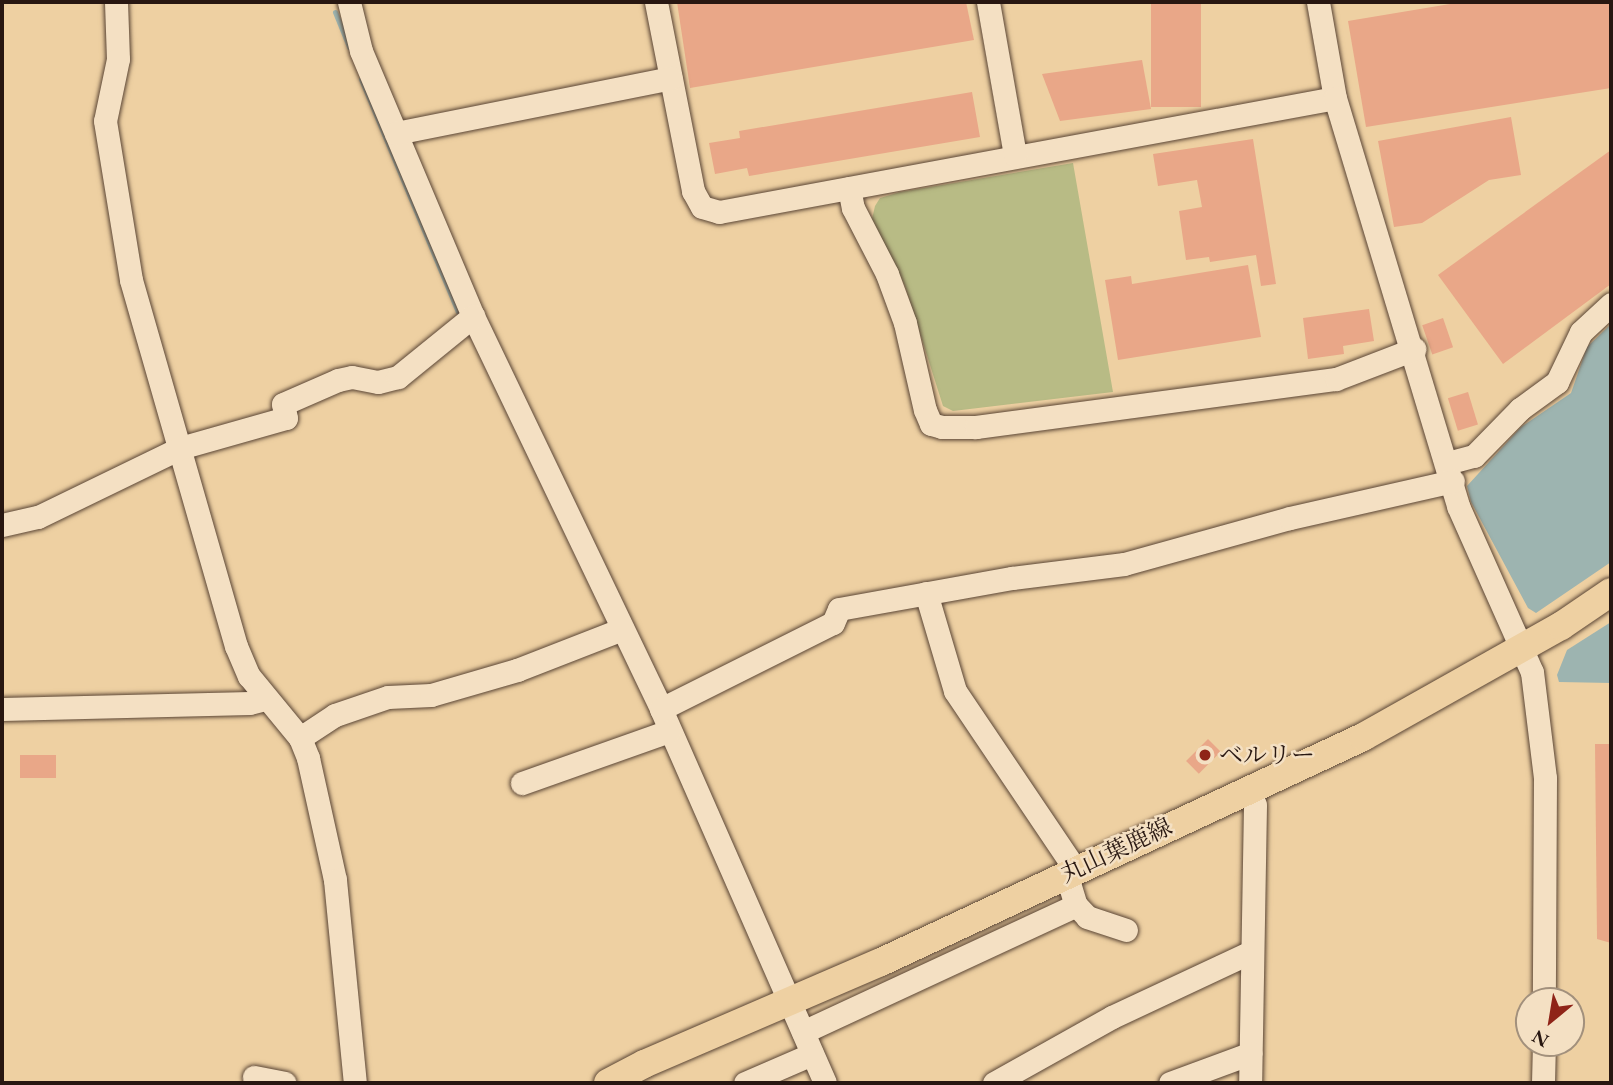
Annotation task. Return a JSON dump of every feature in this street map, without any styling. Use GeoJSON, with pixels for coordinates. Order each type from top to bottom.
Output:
{"type":"FeatureCollection","features":[{"type":"Feature","properties":{"kind":"main road","name":"丸山葉鹿線"},"geometry":{"type":"LineString","coordinates":[[608,1083],[643,1063],[791,1003],[1363,737],[1522,647],[1611,592]]}},
{"type":"Feature","properties":{"kind":"street"},"geometry":{"type":"LineString","coordinates":[[116,2],[118,59],[105,105],[106,131],[131,280],[236,646],[265,699],[300,738],[335,880],[355,1083]]}},
{"type":"Feature","properties":{"kind":"street"},"geometry":{"type":"LineString","coordinates":[[349,2],[361,51],[473,316],[665,720],[825,1083]]}},
{"type":"Feature","properties":{"kind":"street"},"geometry":{"type":"LineString","coordinates":[[656,2],[693,191],[702,207],[719,212],[1014,155],[1335,98]]}},
{"type":"Feature","properties":{"kind":"street"},"geometry":{"type":"LineString","coordinates":[[988,2],[1014,155]]}},
{"type":"Feature","properties":{"kind":"street"},"geometry":{"type":"LineString","coordinates":[[1318,2],[1335,98],[1414,349],[1465,527],[1532,672],[1544,742],[1544,987]]}},
{"type":"Feature","properties":{"kind":"street"},"geometry":{"type":"LineString","coordinates":[[396,133],[671,79]]}},
{"type":"Feature","properties":{"kind":"street"},"geometry":{"type":"LineString","coordinates":[[849,188],[853,208],[887,274],[905,323],[925,410],[931,424],[942,427],[976,427],[1336,379],[1414,349]]}},
{"type":"Feature","properties":{"kind":"street"},"geometry":{"type":"LineString","coordinates":[[522,783],[665,720],[833,623],[839,609],[926,593],[1124,564],[1450,472],[1474,456],[1520,409],[1558,382],[1581,332],[1611,304]]}},
{"type":"Feature","properties":{"kind":"street"},"geometry":{"type":"LineString","coordinates":[[2,525],[38,517],[180,448],[286,418],[283,404],[338,380],[352,377],[378,382],[398,377],[473,316]]}},
{"type":"Feature","properties":{"kind":"street"},"geometry":{"type":"LineString","coordinates":[[926,593],[955,691],[1070,871],[1076,905],[1095,923],[1126,930]]}},
{"type":"Feature","properties":{"kind":"street"},"geometry":{"type":"LineString","coordinates":[[300,738],[335,715],[388,697],[431,695],[480,681],[622,629]]}},
{"type":"Feature","properties":{"kind":"street"},"geometry":{"type":"LineString","coordinates":[[2,709],[250,704],[265,699]]}},
{"type":"Feature","properties":{"kind":"street"},"geometry":{"type":"LineString","coordinates":[[1249,788],[1255,805],[1250,1083]]}},
{"type":"Feature","properties":{"kind":"street"},"geometry":{"type":"LineString","coordinates":[[803,1032],[1076,905]]}},
{"type":"Feature","properties":{"kind":"street"},"geometry":{"type":"LineString","coordinates":[[957,925],[973,954]]}},
{"type":"Feature","properties":{"kind":"street"},"geometry":{"type":"LineString","coordinates":[[994,1083],[1112,1017],[1251,952]]}},
{"type":"Feature","properties":{"kind":"street"},"geometry":{"type":"LineString","coordinates":[[1170,1083],[1251,1053]]}},
{"type":"Feature","properties":{"kind":"street"},"geometry":{"type":"LineString","coordinates":[[745,1083],[812,1054]]}},
{"type":"Feature","properties":{"kind":"street"},"geometry":{"type":"LineString","coordinates":[[1544,1057],[1544,1083]]}},
{"type":"Feature","properties":{"kind":"street"},"geometry":{"type":"LineString","coordinates":[[254,1077],[284,1083]]}},
{"type":"Feature","properties":{"kind":"green space"},"geometry":{"type":"Polygon","coordinates":[[[1073,163],[1113,392],[953,411],[943,406],[905,286],[872,219],[875,206],[880,198],[900,192],[1073,163]]]}},
{"type":"Feature","properties":{"kind":"water"},"geometry":{"type":"Polygon","coordinates":[[[1611,324],[1611,562],[1536,613],[1528,608],[1471,502],[1467,486],[1521,427],[1571,393],[1587,347],[1611,324]]]}},
{"type":"Feature","properties":{"kind":"water"},"geometry":{"type":"Polygon","coordinates":[[[1611,622],[1611,683],[1559,682],[1557,675],[1567,650],[1611,622]]]}},
{"type":"Feature","properties":{"kind":"building"},"geometry":{"type":"Polygon","coordinates":[[[677,2],[966,2],[974,40],[690,88],[677,2]]]}},
{"type":"Feature","properties":{"kind":"building"},"geometry":{"type":"Polygon","coordinates":[[[1151,2],[1201,2],[1201,107],[1151,107],[1151,2]]]}},
{"type":"Feature","properties":{"kind":"building"},"geometry":{"type":"Polygon","coordinates":[[[1462,2],[1611,2],[1611,88],[1366,127],[1348,21],[1462,2]]]}},
{"type":"Feature","properties":{"kind":"building"},"geometry":{"type":"Polygon","coordinates":[[[1142,60],[1151,109],[1060,121],[1042,74],[1142,60]]]}},
{"type":"Feature","properties":{"kind":"building"},"geometry":{"type":"Polygon","coordinates":[[[972,92],[980,137],[749,176],[747,168],[715,174],[709,143],[740,138],[739,131],[972,92]]]}},
{"type":"Feature","properties":{"kind":"building"},"geometry":{"type":"Polygon","coordinates":[[[1511,117],[1521,175],[1489,180],[1422,223],[1394,227],[1378,141],[1511,117]]]}},
{"type":"Feature","properties":{"kind":"building"},"geometry":{"type":"Polygon","coordinates":[[[1253,139],[1276,284],[1261,286],[1256,255],[1210,262],[1209,257],[1186,260],[1179,211],[1202,207],[1197,180],[1158,186],[1153,154],[1253,139]]]}},
{"type":"Feature","properties":{"kind":"building"},"geometry":{"type":"Polygon","coordinates":[[[1611,150],[1611,284],[1503,364],[1438,275],[1611,150]]]}},
{"type":"Feature","properties":{"kind":"building"},"geometry":{"type":"Polygon","coordinates":[[[1248,265],[1261,337],[1118,360],[1105,280],[1131,276],[1132,284],[1248,265]]]}},
{"type":"Feature","properties":{"kind":"building"},"geometry":{"type":"Polygon","coordinates":[[[1369,309],[1374,341],[1343,346],[1344,354],[1308,359],[1303,318],[1369,309]]]}},
{"type":"Feature","properties":{"kind":"building"},"geometry":{"type":"Polygon","coordinates":[[[1443,318],[1453,347],[1432,354],[1422,325],[1443,318]]]}},
{"type":"Feature","properties":{"kind":"building"},"geometry":{"type":"Polygon","coordinates":[[[1468,392],[1478,425],[1458,431],[1448,398],[1468,392]]]}},
{"type":"Feature","properties":{"kind":"building"},"geometry":{"type":"Polygon","coordinates":[[[1208,739],[1221,752],[1199,774],[1186,761],[1208,739]]]}},
{"type":"Feature","properties":{"kind":"building"},"geometry":{"type":"Polygon","coordinates":[[[1595,744],[1611,744],[1611,943],[1597,939],[1595,744]]]}},
{"type":"Feature","properties":{"kind":"building"},"geometry":{"type":"Polygon","coordinates":[[[20,755],[56,755],[56,778],[20,778],[20,755]]]}},
{"type":"Feature","properties":{"kind":"waterway"},"geometry":{"type":"LineString","coordinates":[[335,12],[349,47]]}},
{"type":"Feature","properties":{"kind":"waterway"},"geometry":{"type":"LineString","coordinates":[[361,79],[458,312]]}},
{"type":"Feature","properties":{"kind":"place","name":"ベルリー"},"geometry":{"type":"Point","coordinates":[1205,755]}}]}
